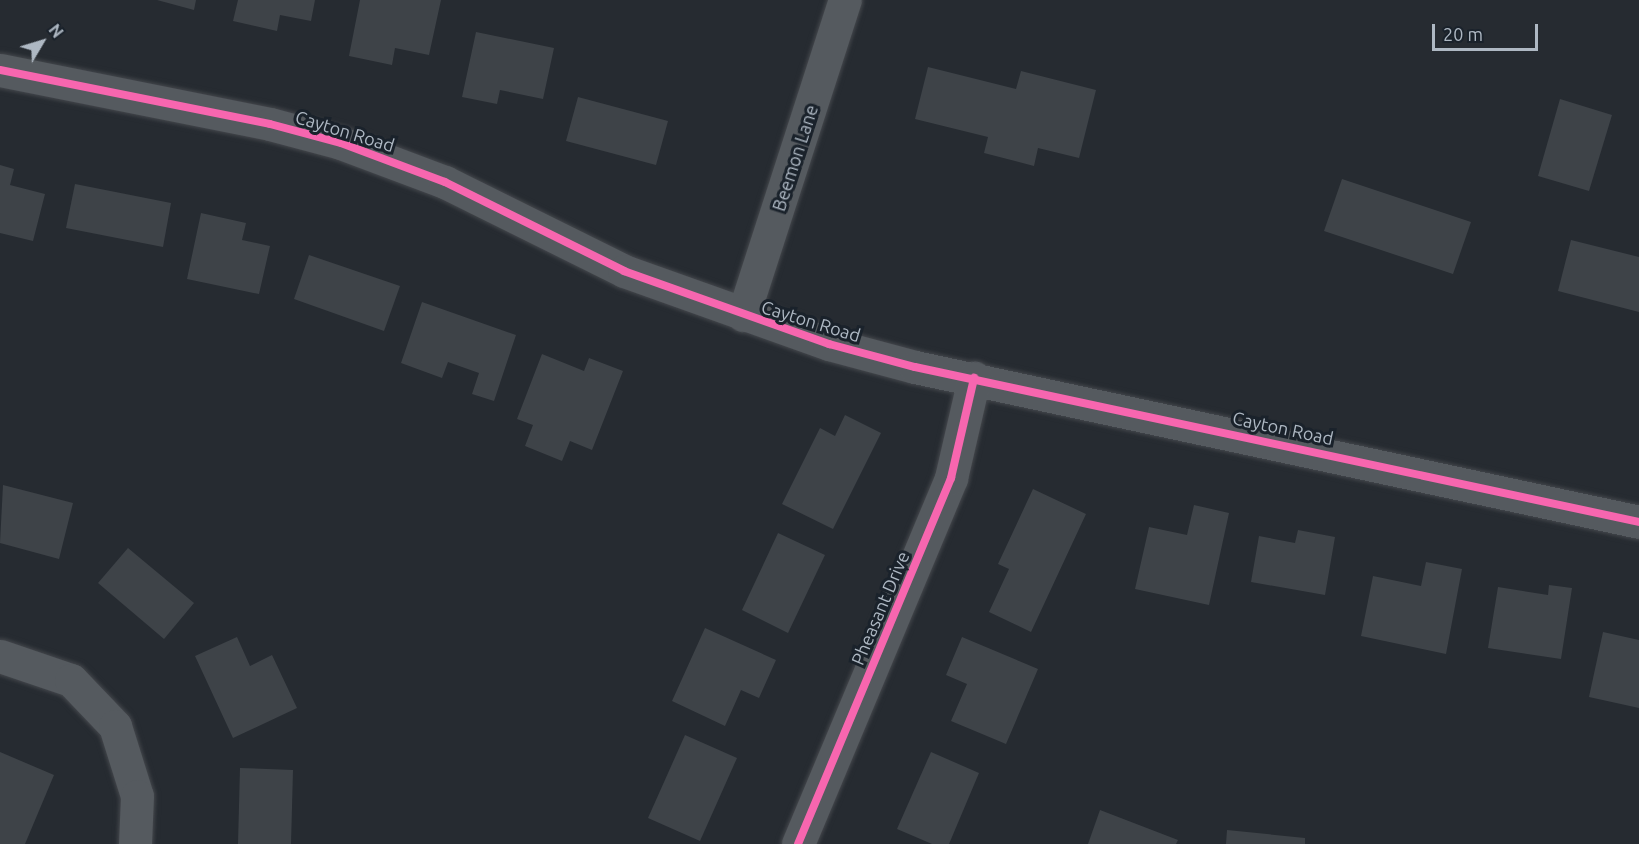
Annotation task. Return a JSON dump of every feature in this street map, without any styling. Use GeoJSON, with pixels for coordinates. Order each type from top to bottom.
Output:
{"type":"FeatureCollection","features":[{"type":"Feature","properties":{"kind":"street","name":"Beemon Lane"},"geometry":{"type":"LineString","coordinates":[[743,315],[845,0]]}},
{"type":"Feature","properties":{"kind":"street","name":"Cayton Road"},"geometry":{"type":"LineString","coordinates":[[0,70],[270,124],[341,143],[445,182],[624,271],[829,344],[974,378],[1639,522]]}},
{"type":"Feature","properties":{"kind":"street","name":"Pheasant Drive"},"geometry":{"type":"LineString","coordinates":[[798,844],[951,478],[974,378]]}},
{"type":"Feature","properties":{"kind":"street"},"geometry":{"type":"LineString","coordinates":[[0,656],[71,680],[115,726],[137,796],[135,844]]}},
{"type":"Feature","properties":{"kind":"building"},"geometry":{"type":"Polygon","coordinates":[[[157,0],[196,0],[194,10],[157,0]]]}},
{"type":"Feature","properties":{"kind":"building"},"geometry":{"type":"Polygon","coordinates":[[[238,0],[315,0],[311,21],[280,15],[277,31],[233,21],[238,0]]]}},
{"type":"Feature","properties":{"kind":"building"},"geometry":{"type":"Polygon","coordinates":[[[360,0],[441,0],[429,55],[395,48],[392,65],[349,56],[360,0]]]}},
{"type":"Feature","properties":{"kind":"building"},"geometry":{"type":"Polygon","coordinates":[[[476,32],[554,48],[543,99],[500,90],[497,104],[462,97],[476,32]]]}},
{"type":"Feature","properties":{"kind":"building"},"geometry":{"type":"Polygon","coordinates":[[[928,67],[1016,89],[1021,71],[1096,90],[1079,158],[1038,148],[1034,166],[984,153],[988,137],[915,119],[928,67]]]}},
{"type":"Feature","properties":{"kind":"building"},"geometry":{"type":"Polygon","coordinates":[[[578,97],[668,121],[656,165],[566,141],[578,97]]]}},
{"type":"Feature","properties":{"kind":"building"},"geometry":{"type":"Polygon","coordinates":[[[1560,99],[1612,115],[1589,191],[1538,176],[1560,99]]]}},
{"type":"Feature","properties":{"kind":"building"},"geometry":{"type":"Polygon","coordinates":[[[0,165],[14,169],[10,185],[45,194],[33,241],[0,233],[0,165]]]}},
{"type":"Feature","properties":{"kind":"building"},"geometry":{"type":"Polygon","coordinates":[[[1342,179],[1471,222],[1453,274],[1324,231],[1342,179]]]}},
{"type":"Feature","properties":{"kind":"building"},"geometry":{"type":"Polygon","coordinates":[[[75,184],[171,203],[163,247],[66,228],[75,184]]]}},
{"type":"Feature","properties":{"kind":"building"},"geometry":{"type":"Polygon","coordinates":[[[201,213],[246,223],[242,240],[270,246],[259,294],[187,279],[201,213]]]}},
{"type":"Feature","properties":{"kind":"building"},"geometry":{"type":"Polygon","coordinates":[[[1571,240],[1639,257],[1639,312],[1558,291],[1571,240]]]}},
{"type":"Feature","properties":{"kind":"building"},"geometry":{"type":"Polygon","coordinates":[[[309,255],[400,286],[384,331],[294,299],[309,255]]]}},
{"type":"Feature","properties":{"kind":"building"},"geometry":{"type":"Polygon","coordinates":[[[422,302],[516,335],[494,401],[472,394],[479,373],[448,362],[442,378],[401,363],[422,302]]]}},
{"type":"Feature","properties":{"kind":"building"},"geometry":{"type":"Polygon","coordinates":[[[542,354],[584,371],[589,358],[623,371],[592,450],[570,441],[562,461],[525,446],[533,425],[517,419],[542,354]]]}},
{"type":"Feature","properties":{"kind":"building"},"geometry":{"type":"Polygon","coordinates":[[[845,415],[881,433],[833,529],[782,504],[820,428],[835,436],[845,415]]]}},
{"type":"Feature","properties":{"kind":"building"},"geometry":{"type":"Polygon","coordinates":[[[3,485],[73,503],[59,559],[0,543],[3,485]]]}},
{"type":"Feature","properties":{"kind":"building"},"geometry":{"type":"Polygon","coordinates":[[[1033,489],[1086,514],[1031,632],[989,612],[1009,569],[998,564],[1033,489]]]}},
{"type":"Feature","properties":{"kind":"building"},"geometry":{"type":"Polygon","coordinates":[[[1194,505],[1229,513],[1209,605],[1135,589],[1149,527],[1187,535],[1194,505]]]}},
{"type":"Feature","properties":{"kind":"building"},"geometry":{"type":"Polygon","coordinates":[[[1298,530],[1335,537],[1325,595],[1251,582],[1259,536],[1295,543],[1298,530]]]}},
{"type":"Feature","properties":{"kind":"building"},"geometry":{"type":"Polygon","coordinates":[[[778,533],[825,555],[788,633],[742,610],[778,533]]]}},
{"type":"Feature","properties":{"kind":"building"},"geometry":{"type":"Polygon","coordinates":[[[128,548],[194,603],[164,639],[98,583],[128,548]]]}},
{"type":"Feature","properties":{"kind":"building"},"geometry":{"type":"Polygon","coordinates":[[[1426,562],[1462,569],[1446,654],[1361,636],[1373,576],[1421,586],[1426,562]]]}},
{"type":"Feature","properties":{"kind":"building"},"geometry":{"type":"Polygon","coordinates":[[[1549,585],[1572,588],[1561,659],[1488,648],[1498,587],[1548,595],[1549,585]]]}},
{"type":"Feature","properties":{"kind":"building"},"geometry":{"type":"Polygon","coordinates":[[[705,628],[776,660],[759,698],[741,690],[725,726],[672,701],[705,628]]]}},
{"type":"Feature","properties":{"kind":"building"},"geometry":{"type":"Polygon","coordinates":[[[1603,632],[1639,640],[1639,708],[1589,697],[1603,632]]]}},
{"type":"Feature","properties":{"kind":"building"},"geometry":{"type":"Polygon","coordinates":[[[237,637],[250,666],[272,655],[297,708],[233,738],[195,656],[237,637]]]}},
{"type":"Feature","properties":{"kind":"building"},"geometry":{"type":"Polygon","coordinates":[[[962,637],[1038,669],[1006,744],[951,721],[967,684],[946,675],[962,637]]]}},
{"type":"Feature","properties":{"kind":"building"},"geometry":{"type":"Polygon","coordinates":[[[685,735],[737,758],[700,841],[648,818],[685,735]]]}},
{"type":"Feature","properties":{"kind":"building"},"geometry":{"type":"Polygon","coordinates":[[[0,752],[54,775],[25,844],[0,844],[0,752]]]}},
{"type":"Feature","properties":{"kind":"building"},"geometry":{"type":"Polygon","coordinates":[[[931,752],[979,773],[949,844],[932,844],[897,829],[931,752]]]}},
{"type":"Feature","properties":{"kind":"building"},"geometry":{"type":"Polygon","coordinates":[[[240,768],[293,770],[291,844],[238,844],[240,768]]]}},
{"type":"Feature","properties":{"kind":"building"},"geometry":{"type":"Polygon","coordinates":[[[1100,810],[1178,840],[1176,844],[1088,844],[1100,810]]]}},
{"type":"Feature","properties":{"kind":"building"},"geometry":{"type":"Polygon","coordinates":[[[1227,830],[1305,838],[1305,844],[1226,844],[1227,830]]]}},
{"type":"Feature","properties":{"kind":"cycle path"},"geometry":{"type":"LineString","coordinates":[[0,70],[270,124],[341,143],[445,182],[624,271],[829,344],[915,367],[1639,522]]}},
{"type":"Feature","properties":{"kind":"cycle path"},"geometry":{"type":"LineString","coordinates":[[798,844],[951,478],[974,378]]}}]}
